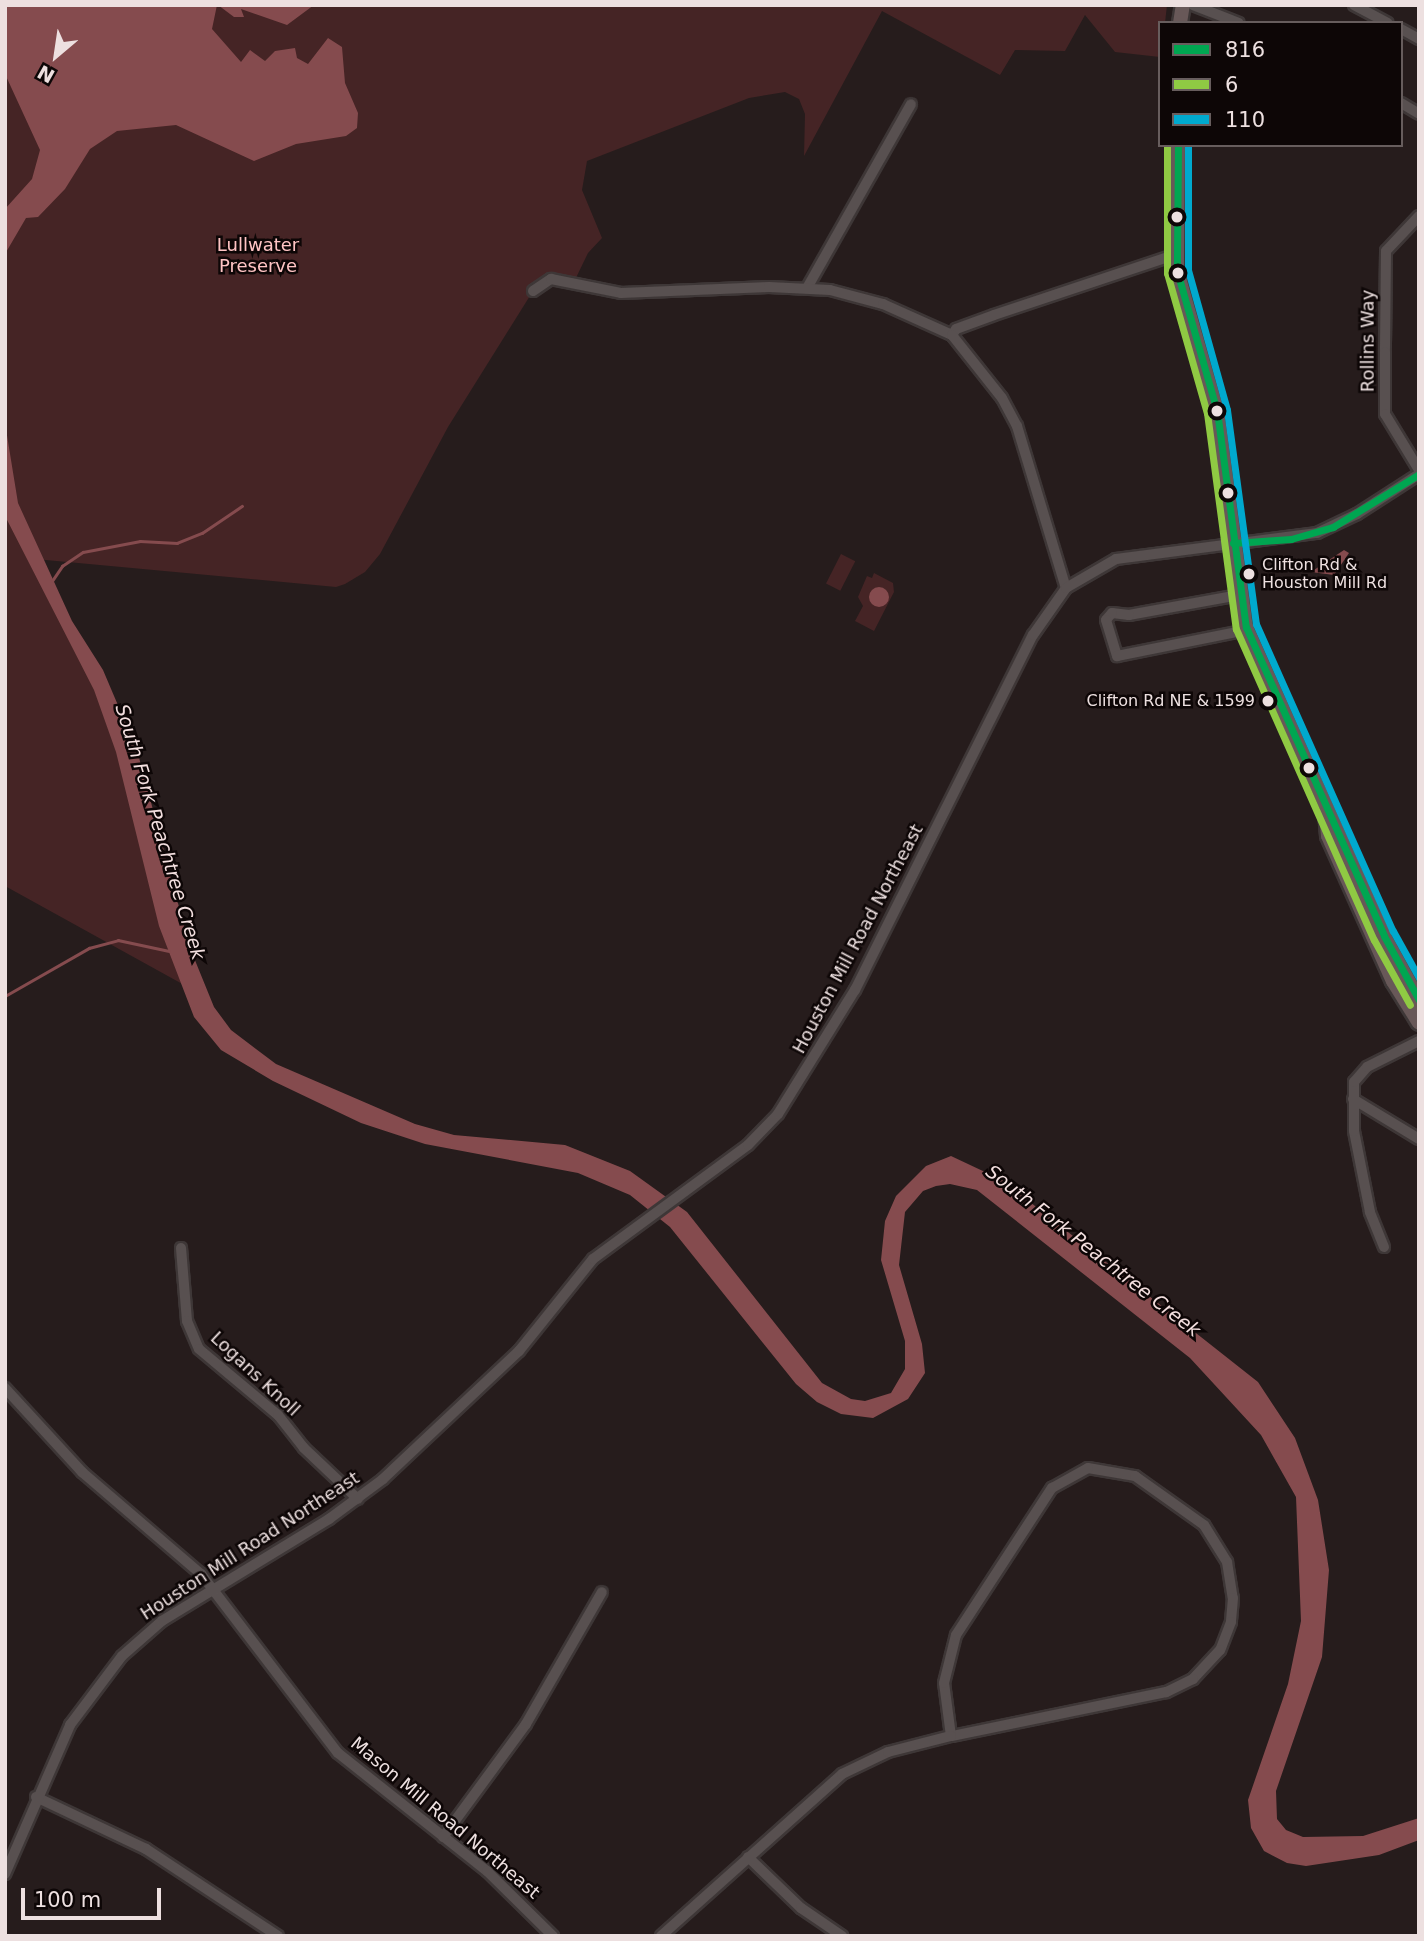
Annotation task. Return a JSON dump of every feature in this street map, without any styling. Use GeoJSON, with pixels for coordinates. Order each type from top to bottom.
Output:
{"type":"FeatureCollection","features":[{"type":"Feature","properties":{"kind":"main road"},"geometry":{"type":"LineString","coordinates":[[1178,147],[1177,254],[1183,295],[1217,411],[1239,595],[1247,630],[1325,808],[1346,841],[1384,936],[1419,1000]]}},
{"type":"Feature","properties":{"kind":"main road"},"geometry":{"type":"LineString","coordinates":[[1325,808],[1328,836],[1392,981],[1419,1023]]}},
{"type":"Feature","properties":{"kind":"street"},"geometry":{"type":"LineString","coordinates":[[1193,5],[1234,21]]}},
{"type":"Feature","properties":{"kind":"street"},"geometry":{"type":"LineString","coordinates":[[1354,5],[1384,21]]}},
{"type":"Feature","properties":{"kind":"street"},"geometry":{"type":"LineString","coordinates":[[1403,30],[1419,39]]}},
{"type":"Feature","properties":{"kind":"street"},"geometry":{"type":"LineString","coordinates":[[807,288],[911,104]]}},
{"type":"Feature","properties":{"kind":"street"},"geometry":{"type":"LineString","coordinates":[[1403,104],[1419,114]]}},
{"type":"Feature","properties":{"kind":"street","name":"Rollins Way"},"geometry":{"type":"LineString","coordinates":[[1419,216],[1386,251],[1385,414],[1419,472]]}},
{"type":"Feature","properties":{"kind":"street"},"geometry":{"type":"LineString","coordinates":[[952,335],[956,329],[994,315],[1177,254]]}},
{"type":"Feature","properties":{"kind":"street"},"geometry":{"type":"LineString","coordinates":[[533,291],[551,279],[621,293],[807,288],[883,304],[952,335],[1002,398],[1020,432],[1066,588]]}},
{"type":"Feature","properties":{"kind":"street","name":"Houston Mill Road Northeast"},"geometry":{"type":"LineString","coordinates":[[5,1874],[9,1853],[70,1725],[110,1670],[156,1626],[358,1499],[519,1351],[593,1259],[637,1223],[702,1179],[769,1124],[805,1076],[861,978],[1033,635],[1066,588],[1116,559],[1233,542],[1291,539],[1333,527],[1419,472]]}},
{"type":"Feature","properties":{"kind":"street"},"geometry":{"type":"LineString","coordinates":[[1239,595],[1129,615],[1112,612],[1106,620],[1116,656],[1247,630]]}},
{"type":"Feature","properties":{"kind":"street"},"geometry":{"type":"LineString","coordinates":[[1384,1247],[1370,1213],[1353,1098],[1354,1082],[1367,1066],[1419,1041]]}},
{"type":"Feature","properties":{"kind":"street"},"geometry":{"type":"LineString","coordinates":[[1353,1098],[1419,1139]]}},
{"type":"Feature","properties":{"kind":"street","name":"Logans Knoll"},"geometry":{"type":"LineString","coordinates":[[181,1248],[187,1321],[199,1349],[278,1415],[300,1444],[358,1499]]}},
{"type":"Feature","properties":{"kind":"street","name":"Mason Mill Road Northeast"},"geometry":{"type":"LineString","coordinates":[[5,1388],[82,1472],[183,1557],[213,1588],[338,1753],[517,1897],[554,1936]]}},
{"type":"Feature","properties":{"kind":"street"},"geometry":{"type":"LineString","coordinates":[[661,1936],[842,1774],[888,1752],[951,1736],[1166,1692],[1193,1679],[1220,1650],[1233,1611],[1227,1562],[1205,1525],[1180,1504],[1118,1470],[1088,1468],[1059,1481],[952,1644],[944,1683],[951,1736]]}},
{"type":"Feature","properties":{"kind":"street"},"geometry":{"type":"LineString","coordinates":[[443,1837],[526,1724],[602,1592]]}},
{"type":"Feature","properties":{"kind":"street"},"geometry":{"type":"LineString","coordinates":[[36,1797],[146,1849],[278,1936]]}},
{"type":"Feature","properties":{"kind":"street"},"geometry":{"type":"LineString","coordinates":[[748,1857],[801,1908],[842,1936]]}},
{"type":"Feature","properties":{"kind":"green space","name":"Lullwater Preserve"},"geometry":{"type":"Polygon","coordinates":[[[5,5],[1167,5],[1165,21],[1158,21],[1158,57],[1115,52],[1085,15],[1065,51],[1015,50],[1000,75],[882,11],[804,156],[805,114],[799,99],[785,92],[749,98],[587,161],[582,190],[602,238],[588,253],[573,284],[559,279],[533,291],[448,427],[380,554],[365,572],[345,584],[336,587],[35,559],[102,693],[195,991],[5,886],[5,5]]]}},
{"type":"Feature","properties":{"kind":"green space"},"geometry":{"type":"Polygon","coordinates":[[[841,554],[855,561],[840,591],[826,583],[841,554]]]}},
{"type":"Feature","properties":{"kind":"green space"},"geometry":{"type":"Polygon","coordinates":[[[874,573],[893,583],[894,592],[874,631],[855,621],[863,606],[858,597],[867,576],[872,578],[874,573]]]}},
{"type":"Feature","properties":{"kind":"shaded area"},"geometry":{"type":"Polygon","coordinates":[[[5,5],[217,5],[212,29],[241,62],[250,50],[265,61],[275,51],[295,48],[297,58],[308,64],[328,38],[342,47],[345,83],[358,113],[357,128],[346,136],[296,144],[254,161],[176,125],[117,131],[90,149],[65,189],[38,217],[26,218],[5,254],[5,209],[32,179],[40,150],[5,74],[5,5]]]}},
{"type":"Feature","properties":{"kind":"shaded area"},"geometry":{"type":"Polygon","coordinates":[[[218,5],[314,5],[287,25],[241,9],[244,17],[234,17],[218,5]]]}},
{"type":"Feature","properties":{"kind":"shaded area"},"geometry":{"type":"Polygon","coordinates":[[[5,423],[18,503],[72,621],[103,670],[137,750],[190,948],[214,1007],[231,1030],[276,1064],[415,1124],[454,1135],[565,1145],[630,1171],[687,1212],[822,1383],[851,1399],[865,1401],[891,1393],[905,1369],[905,1341],[881,1260],[885,1221],[896,1196],[926,1166],[951,1156],[1002,1180],[1258,1382],[1295,1438],[1318,1500],[1329,1570],[1322,1657],[1276,1791],[1277,1819],[1286,1830],[1303,1837],[1363,1836],[1419,1818],[1419,1840],[1379,1855],[1306,1866],[1287,1863],[1264,1851],[1251,1828],[1248,1800],[1288,1684],[1301,1621],[1296,1497],[1261,1435],[1190,1358],[977,1190],[950,1184],[936,1186],[923,1191],[905,1212],[899,1265],[922,1344],[925,1373],[908,1399],[873,1418],[841,1414],[817,1402],[796,1384],[670,1227],[630,1195],[578,1173],[425,1144],[361,1123],[273,1081],[221,1050],[194,1017],[159,926],[116,752],[94,690],[5,516],[5,423]]]}},
{"type":"Feature","properties":{"kind":"shaded area"},"geometry":{"type":"Polygon","coordinates":[[[1344,550],[1349,553],[1334,575],[1311,572],[1344,550]]]}},
{"type":"Feature","properties":{"kind":"shaded area"},"geometry":{"type":"Polygon","coordinates":[[[879,587],[886,590],[889,597],[886,604],[879,607],[872,604],[869,597],[872,590],[879,587]]]}},
{"type":"Feature","properties":{"kind":"waterway"},"geometry":{"type":"LineString","coordinates":[[52,581],[62,566],[83,552],[140,541],[177,543],[202,533],[242,506]]}},
{"type":"Feature","properties":{"kind":"waterway"},"geometry":{"type":"LineString","coordinates":[[5,996],[89,948],[118,940],[169,951]]}},
{"type":"Feature","properties":{"kind":"transit line","name":"6"},"geometry":{"type":"LineString","coordinates":[[1167,147],[1167,273],[1207,413],[1236,629],[1374,940],[1410,1005]]}},
{"type":"Feature","properties":{"kind":"transit line","name":"816"},"geometry":{"type":"LineString","coordinates":[[1178,147],[1177,271],[1217,411],[1246,627],[1384,936],[1419,1000]]}},
{"type":"Feature","properties":{"kind":"transit line","name":"110"},"geometry":{"type":"LineString","coordinates":[[1188,147],[1188,270],[1227,410],[1256,624],[1393,931],[1419,978]]}},
{"type":"Feature","properties":{"kind":"transit line","name":"816"},"geometry":{"type":"LineString","coordinates":[[1233,543],[1291,539],[1333,527],[1419,474]]}},
{"type":"Feature","properties":{"kind":"place","name":"Clifton Rd & Houston Mill Rd"},"geometry":{"type":"Point","coordinates":[1249,574]}},
{"type":"Feature","properties":{"kind":"place","name":"Clifton Rd NE & 1599"},"geometry":{"type":"Point","coordinates":[1268,701]}},
{"type":"Feature","properties":{"kind":"water label","name":"South Fork Peachtree Creek"},"geometry":{"type":"Point","coordinates":[160,832]}},
{"type":"Feature","properties":{"kind":"water label","name":"South Fork Peachtree Creek"},"geometry":{"type":"Point","coordinates":[1093,1251]}}]}
